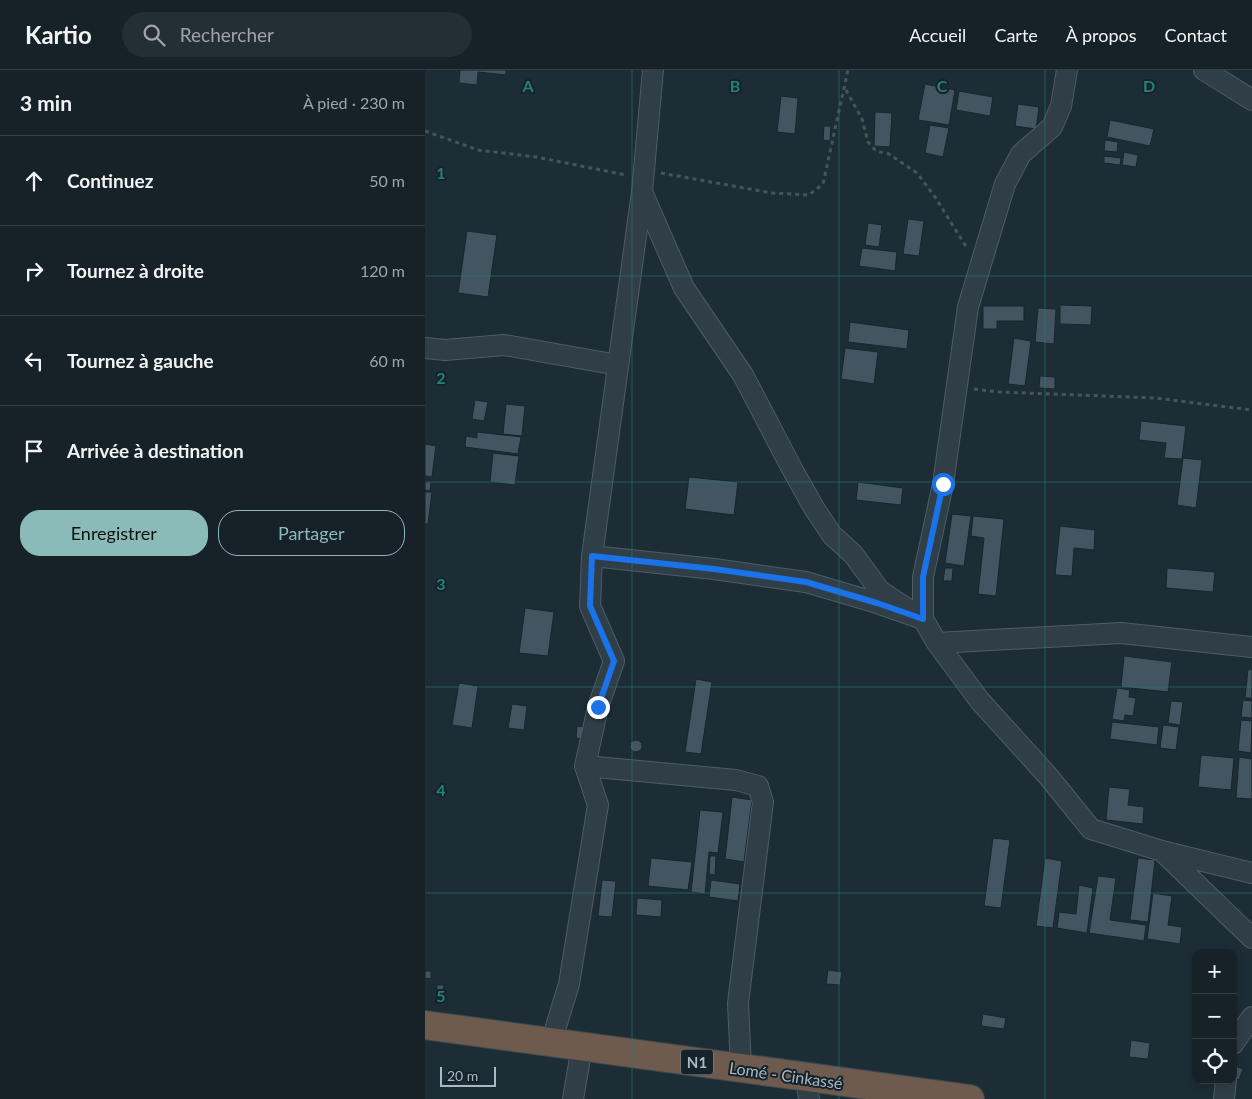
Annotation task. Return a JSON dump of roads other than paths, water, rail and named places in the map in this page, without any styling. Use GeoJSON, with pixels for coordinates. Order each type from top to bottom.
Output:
{"type":"FeatureCollection","features":[{"type":"Feature","properties":{"kind":"highway","name":"Lomé - Cinkassé"},"geometry":{"type":"LineString","coordinates":[[428,1030],[551,1043],[741,1068],[807,1088],[970,1099]]}},
{"type":"Feature","properties":{"kind":"street"},"geometry":{"type":"LineString","coordinates":[[551,1043],[569,984],[599,805],[585,766],[598,707],[614,661],[590,606],[592,556],[643,180],[653,70]]}},
{"type":"Feature","properties":{"kind":"street"},"geometry":{"type":"LineString","coordinates":[[923,619],[923,577],[943,484],[967,307],[1005,184],[1021,154],[1052,127],[1061,106],[1067,70]]}},
{"type":"Feature","properties":{"kind":"street"},"geometry":{"type":"LineString","coordinates":[[1204,70],[1252,100]]}},
{"type":"Feature","properties":{"kind":"street"},"geometry":{"type":"LineString","coordinates":[[643,180],[684,288],[743,375],[814,508],[832,535],[853,554],[880,591],[923,619],[937,643],[980,700],[1048,776],[1091,829],[1162,851],[1252,873]]}},
{"type":"Feature","properties":{"kind":"street"},"geometry":{"type":"LineString","coordinates":[[425,348],[445,350],[504,345],[618,365]]}},
{"type":"Feature","properties":{"kind":"street"},"geometry":{"type":"LineString","coordinates":[[592,556],[714,569],[806,582],[923,619]]}},
{"type":"Feature","properties":{"kind":"street"},"geometry":{"type":"LineString","coordinates":[[937,643],[1121,633],[1252,647]]}},
{"type":"Feature","properties":{"kind":"street"},"geometry":{"type":"LineString","coordinates":[[585,766],[736,780],[758,786],[763,802],[738,1003],[741,1068]]}},
{"type":"Feature","properties":{"kind":"street"},"geometry":{"type":"LineString","coordinates":[[1162,851],[1252,938]]}},
{"type":"Feature","properties":{"kind":"street"},"geometry":{"type":"LineString","coordinates":[[1237,1039],[1252,1017]]}},
{"type":"Feature","properties":{"kind":"street"},"geometry":{"type":"LineString","coordinates":[[573,1099],[582,1047]]}},
{"type":"Feature","properties":{"kind":"street"},"geometry":{"type":"LineString","coordinates":[[1223,1099],[1225,1084]]}}]}
